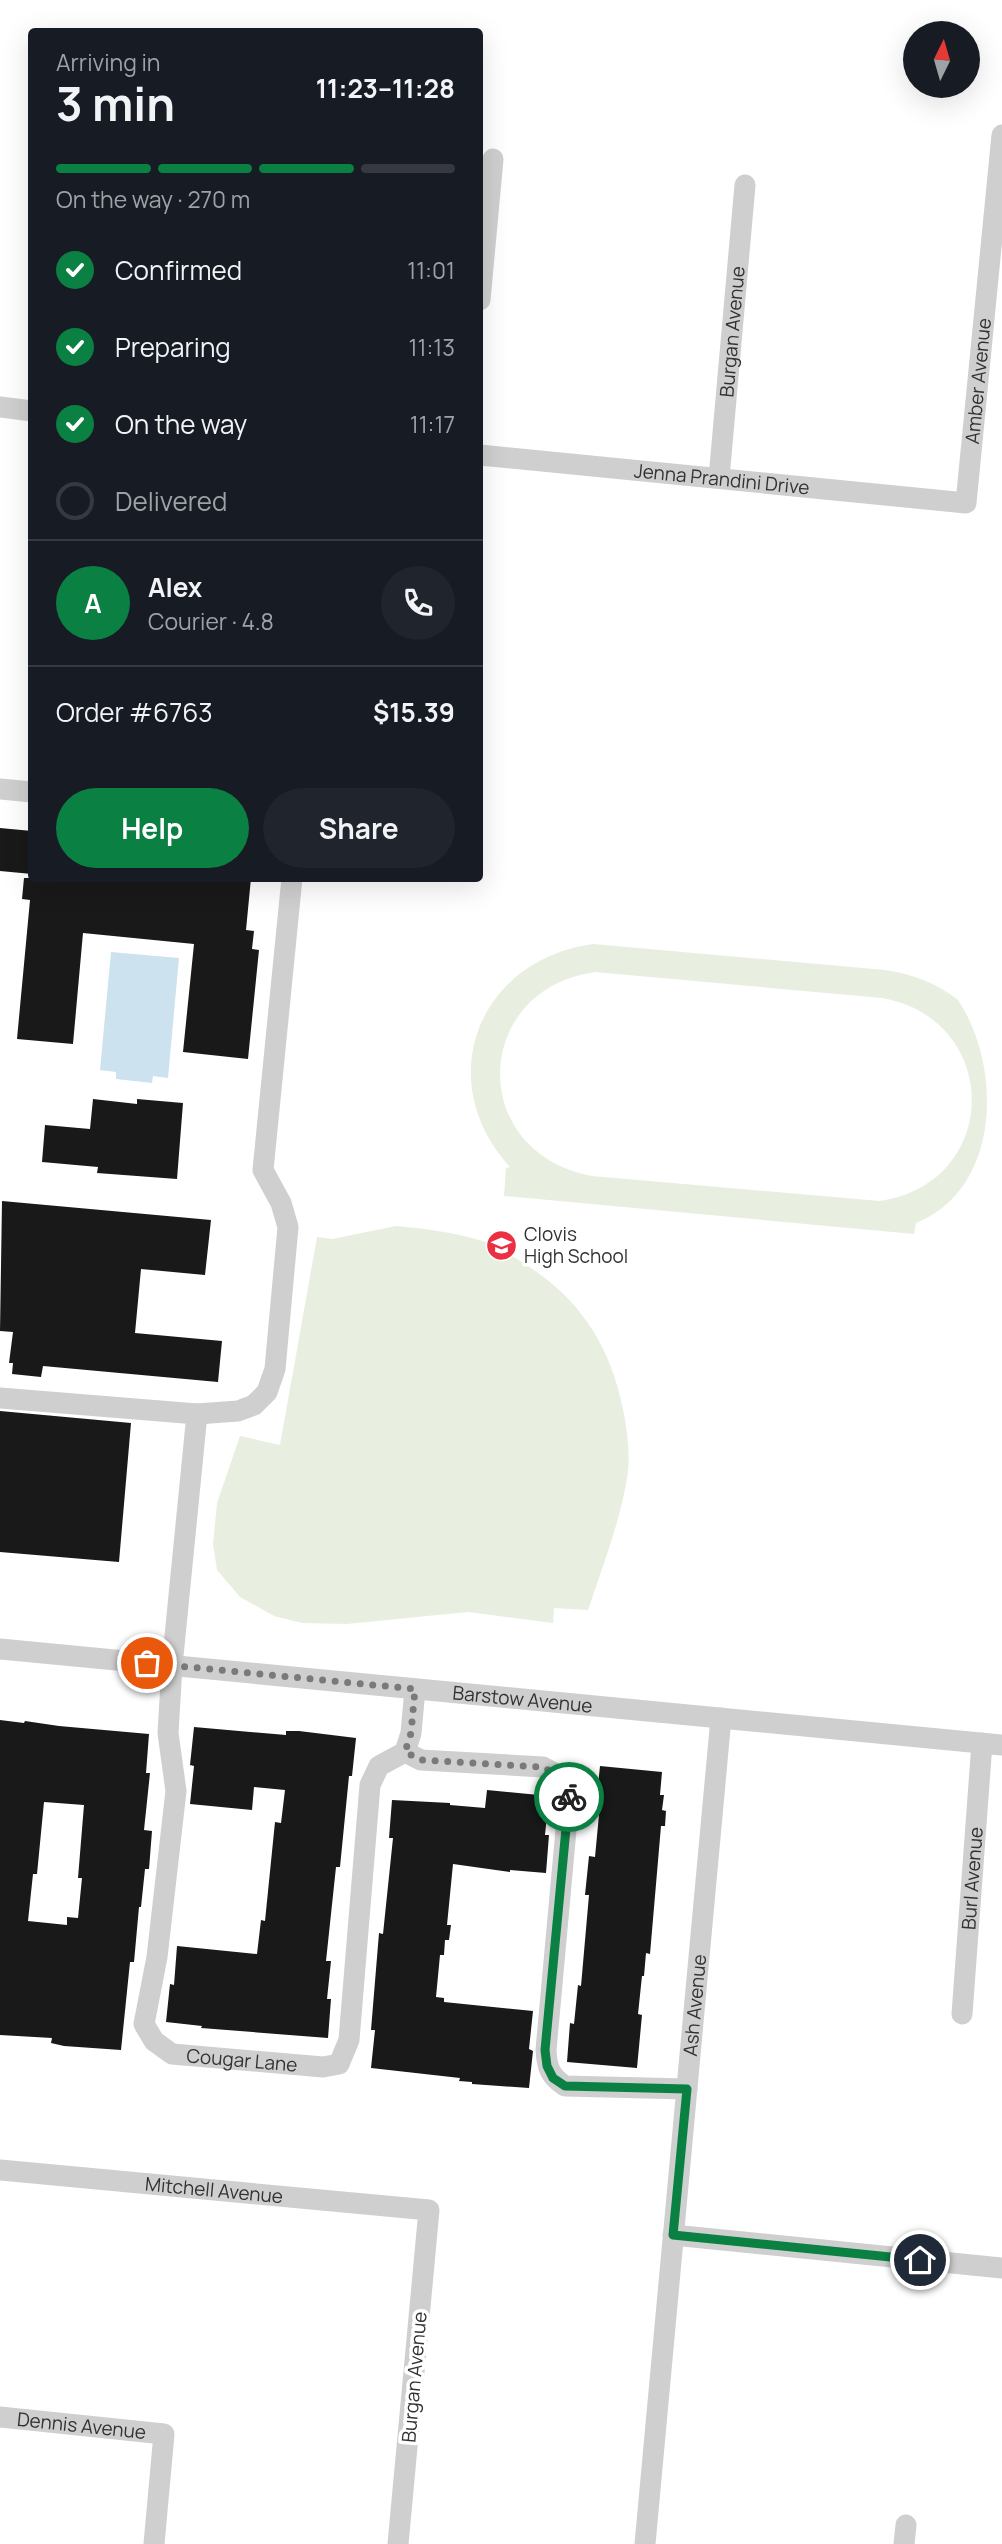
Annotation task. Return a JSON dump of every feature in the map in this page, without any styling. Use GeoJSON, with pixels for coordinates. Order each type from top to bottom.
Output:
{"type":"FeatureCollection","features":[{"type":"Feature","properties":{"kind":"street","name":"Amber Avenue"},"geometry":{"type":"LineString","coordinates":[[966,502],[1002,135]]}},
{"type":"Feature","properties":{"kind":"street"},"geometry":{"type":"LineString","coordinates":[[483,267],[493,159]]}},
{"type":"Feature","properties":{"kind":"street","name":"Burgan Avenue"},"geometry":{"type":"LineString","coordinates":[[719,478],[744,186]]}},
{"type":"Feature","properties":{"kind":"street"},"geometry":{"type":"LineString","coordinates":[[0,407],[28,410]]}},
{"type":"Feature","properties":{"kind":"street","name":"Jenna Prandini Drive"},"geometry":{"type":"LineString","coordinates":[[483,455],[966,502]]}},
{"type":"Feature","properties":{"kind":"street"},"geometry":{"type":"LineString","coordinates":[[0,789],[28,792]]}},
{"type":"Feature","properties":{"kind":"street"},"geometry":{"type":"LineString","coordinates":[[0,1398],[197,1414],[238,1411],[254,1405],[267,1392],[275,1369],[288,1227],[281,1203],[263,1170],[292,882]]}},
{"type":"Feature","properties":{"kind":"street"},"geometry":{"type":"LineString","coordinates":[[172,1666],[197,1414]]}},
{"type":"Feature","properties":{"kind":"street","name":"Barstow Avenue"},"geometry":{"type":"LineString","coordinates":[[0,1649],[992,1744]]}},
{"type":"Feature","properties":{"kind":"street","name":"Cougar Lane"},"geometry":{"type":"LineString","coordinates":[[172,1666],[168,1733],[176,1791],[157,1957],[144,2024],[154,2041],[172,2054],[323,2067],[340,2064],[349,2040],[370,1784],[379,1766],[405,1752]]}},
{"type":"Feature","properties":{"kind":"street"},"geometry":{"type":"LineString","coordinates":[[415,1689],[411,1733],[405,1752],[421,1760],[542,1767],[562,1777],[569,1797],[545,2050],[547,2066],[553,2078],[565,2086],[687,2089]]}},
{"type":"Feature","properties":{"kind":"street","name":"Ash Avenue"},"geometry":{"type":"LineString","coordinates":[[645,2544],[721,1718]]}},
{"type":"Feature","properties":{"kind":"street","name":"Burl Avenue"},"geometry":{"type":"LineString","coordinates":[[962,2014],[992,1744]]}},
{"type":"Feature","properties":{"kind":"street","name":"Mitchell Avenue"},"geometry":{"type":"LineString","coordinates":[[0,2171],[429,2210]]}},
{"type":"Feature","properties":{"kind":"street","name":"Burgan Avenue"},"geometry":{"type":"LineString","coordinates":[[403,2544],[429,2210]]}},
{"type":"Feature","properties":{"kind":"street"},"geometry":{"type":"LineString","coordinates":[[673,2235],[1002,2268]]}},
{"type":"Feature","properties":{"kind":"street","name":"Dennis Avenue"},"geometry":{"type":"LineString","coordinates":[[0,2417],[164,2434],[154,2544]]}},
{"type":"Feature","properties":{"kind":"green space"},"geometry":{"type":"Polygon","coordinates":[[[593,944],[885,970],[933,984],[958,1000],[972,1027],[982,1058],[987,1090],[986,1123],[979,1154],[965,1183],[944,1206],[916,1223],[914,1234],[504,1196],[506,1168],[510,1167],[486,1133],[473,1098],[471,1062],[479,1029],[495,999],[520,973],[553,955],[593,944]],[[595,972],[554,985],[524,1008],[506,1039],[500,1072],[505,1107],[523,1137],[551,1162],[592,1176],[880,1201],[920,1188],[949,1165],[966,1134],[972,1101],[966,1067],[949,1036],[921,1012],[882,998],[595,972]]]}},
{"type":"Feature","properties":{"kind":"green space"},"geometry":{"type":"Polygon","coordinates":[[[396,1226],[458,1235],[500,1248],[557,1288],[573,1304],[599,1341],[609,1362],[623,1409],[629,1464],[616,1525],[588,1610],[554,1608],[553,1623],[468,1612],[347,1624],[302,1623],[274,1616],[240,1597],[217,1570],[213,1544],[217,1503],[240,1436],[280,1445],[317,1237],[332,1239],[396,1226]]]}},
{"type":"Feature","properties":{"kind":"water"},"geometry":{"type":"Polygon","coordinates":[[[111,952],[179,958],[168,1078],[153,1076],[152,1083],[116,1079],[116,1072],[100,1070],[111,952]]]}},
{"type":"Feature","properties":{"kind":"building"},"geometry":{"type":"Polygon","coordinates":[[[0,828],[28,831],[28,874],[0,871],[0,828]]]}},
{"type":"Feature","properties":{"kind":"building"},"geometry":{"type":"Polygon","coordinates":[[[24,878],[28,878],[28,882],[251,882],[246,930],[254,931],[252,949],[259,950],[248,1059],[183,1052],[194,944],[83,933],[73,1044],[17,1039],[30,900],[22,899],[24,878]]]}},
{"type":"Feature","properties":{"kind":"building"},"geometry":{"type":"Polygon","coordinates":[[[93,1099],[137,1104],[137,1099],[183,1103],[177,1179],[97,1173],[98,1167],[42,1162],[45,1125],[90,1129],[93,1099]]]}},
{"type":"Feature","properties":{"kind":"building"},"geometry":{"type":"Polygon","coordinates":[[[2,1201],[211,1220],[205,1275],[141,1269],[135,1333],[222,1341],[218,1382],[43,1366],[41,1377],[12,1374],[13,1363],[9,1363],[13,1332],[0,1331],[2,1201]]]}},
{"type":"Feature","properties":{"kind":"building"},"geometry":{"type":"Polygon","coordinates":[[[0,1411],[131,1423],[119,1562],[0,1552],[0,1411]]]}},
{"type":"Feature","properties":{"kind":"building"},"geometry":{"type":"Polygon","coordinates":[[[0,1720],[149,1734],[146,1773],[150,1773],[144,1830],[152,1831],[149,1869],[145,1869],[134,1962],[130,1962],[121,2050],[64,2046],[51,2043],[52,2038],[0,2035],[0,1720]],[[44,1802],[37,1874],[33,1874],[28,1921],[67,1925],[67,1917],[78,1918],[82,1878],[78,1878],[84,1805],[44,1802]]]}},
{"type":"Feature","properties":{"kind":"building"},"geometry":{"type":"Polygon","coordinates":[[[194,1727],[286,1735],[286,1731],[299,1731],[356,1738],[352,1776],[349,1776],[340,1867],[336,1867],[326,1961],[331,1961],[327,1999],[331,1999],[328,2038],[201,2028],[202,2026],[166,2022],[170,1984],[174,1985],[177,1946],[257,1954],[261,1920],[265,1921],[275,1822],[281,1823],[285,1790],[254,1787],[252,1810],[190,1804],[194,1727]]]}},
{"type":"Feature","properties":{"kind":"building"},"geometry":{"type":"Polygon","coordinates":[[[600,1766],[662,1772],[660,1795],[664,1795],[662,1810],[666,1811],[665,1826],[661,1826],[650,1954],[646,1953],[642,1976],[638,2014],[642,2015],[637,2068],[567,2062],[570,2023],[574,2024],[578,1985],[581,1986],[589,1895],[585,1895],[589,1856],[595,1857],[600,1766]]]}},
{"type":"Feature","properties":{"kind":"building"},"geometry":{"type":"Polygon","coordinates":[[[487,1790],[549,1796],[545,1835],[549,1835],[546,1873],[510,1872],[453,1864],[447,1925],[451,1925],[449,1940],[445,1940],[444,1955],[440,1955],[436,1997],[444,1998],[444,2002],[533,2011],[529,2088],[472,2084],[459,2081],[460,2078],[371,2068],[375,2030],[371,2030],[379,1933],[383,1934],[393,1838],[389,1838],[392,1800],[485,1808],[487,1790]]]}},
{"type":"Feature","properties":{"kind":"way so far"},"geometry":{"type":"LineString","coordinates":[[147,1663],[415,1689],[411,1733],[405,1752],[421,1760],[542,1767],[562,1777],[569,1797]]}},
{"type":"Feature","properties":{"kind":"place","name":"Clovis High School"},"geometry":{"type":"Point","coordinates":[501,1245]}},
{"type":"Feature","properties":{"kind":"route"},"geometry":{"type":"LineString","coordinates":[[569,1797],[545,2050],[547,2066],[553,2078],[565,2086],[687,2089],[673,2235],[920,2260]]}}]}
